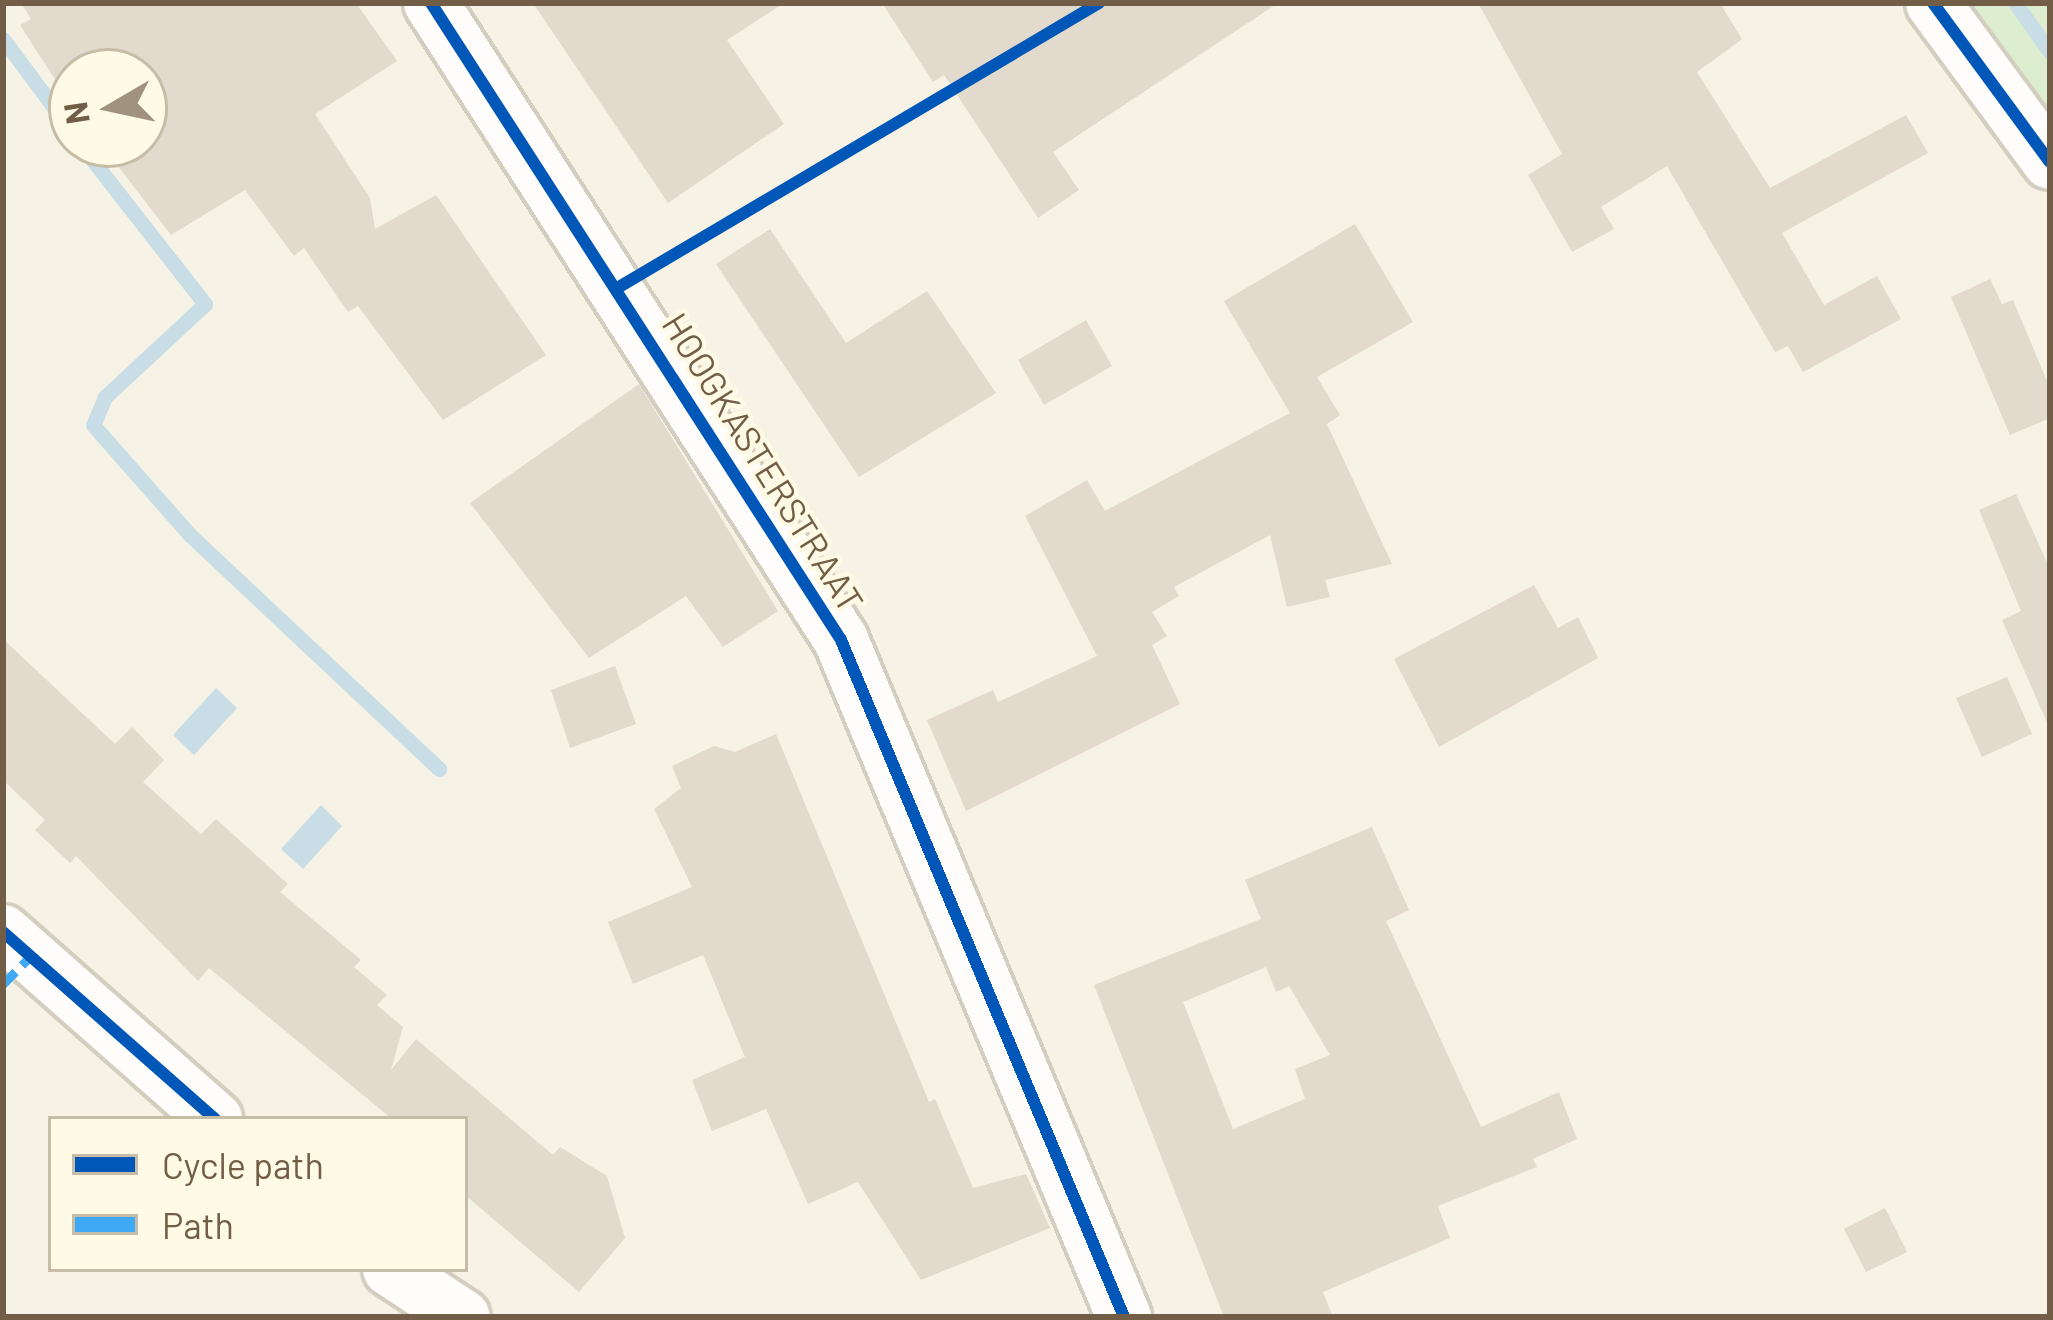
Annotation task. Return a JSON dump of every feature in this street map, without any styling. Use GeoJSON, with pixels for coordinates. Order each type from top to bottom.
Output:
{"type":"FeatureCollection","features":[{"type":"Feature","properties":{"kind":"street","name":"HOOGKASTERSTRAAT"},"geometry":{"type":"LineString","coordinates":[[431,3],[841,640],[1124,1317]]}},
{"type":"Feature","properties":{"kind":"street"},"geometry":{"type":"LineString","coordinates":[[1933,3],[2050,162]]}},
{"type":"Feature","properties":{"kind":"street"},"geometry":{"type":"LineString","coordinates":[[3,932],[212,1116]]}},
{"type":"Feature","properties":{"kind":"street"},"geometry":{"type":"LineString","coordinates":[[395,1272],[463,1317]]}},
{"type":"Feature","properties":{"kind":"green space"},"geometry":{"type":"Polygon","coordinates":[[[1933,3],[2050,3],[2050,162],[1933,3]]]}},
{"type":"Feature","properties":{"kind":"water"},"geometry":{"type":"Polygon","coordinates":[[[216,688],[237,708],[194,755],[173,735],[216,688]]]}},
{"type":"Feature","properties":{"kind":"water"},"geometry":{"type":"Polygon","coordinates":[[[321,805],[342,826],[303,869],[281,849],[321,805]]]}},
{"type":"Feature","properties":{"kind":"building"},"geometry":{"type":"Polygon","coordinates":[[[21,3],[356,3],[397,61],[315,114],[370,198],[375,229],[436,195],[546,355],[443,420],[358,306],[348,312],[304,248],[294,256],[245,190],[171,235],[119,168],[168,168],[168,48],[48,48],[48,69],[20,25],[31,19],[21,3]]]}},
{"type":"Feature","properties":{"kind":"building"},"geometry":{"type":"Polygon","coordinates":[[[533,3],[784,3],[727,40],[784,124],[668,203],[533,3]]]}},
{"type":"Feature","properties":{"kind":"building"},"geometry":{"type":"Polygon","coordinates":[[[882,3],[1278,3],[1053,152],[1079,190],[1038,218],[944,75],[933,82],[882,3]]]}},
{"type":"Feature","properties":{"kind":"building"},"geometry":{"type":"Polygon","coordinates":[[[1478,3],[1720,3],[1742,39],[1697,72],[1770,188],[1906,115],[1928,153],[1782,233],[1824,305],[1877,276],[1901,319],[1803,372],[1788,346],[1775,352],[1667,166],[1601,207],[1614,229],[1572,252],[1528,175],[1562,154],[1478,3]]]}},
{"type":"Feature","properties":{"kind":"building"},"geometry":{"type":"Polygon","coordinates":[[[1355,224],[1413,322],[1317,377],[1340,415],[1327,424],[1392,564],[1325,580],[1330,597],[1287,607],[1270,535],[1174,587],[1179,596],[1152,612],[1167,636],[1152,645],[1180,704],[966,811],[927,720],[993,690],[998,702],[1097,656],[1025,516],[1087,480],[1105,511],[1290,413],[1224,301],[1355,224]]]}},
{"type":"Feature","properties":{"kind":"building"},"geometry":{"type":"Polygon","coordinates":[[[770,229],[846,343],[927,291],[996,393],[859,477],[716,264],[770,229]]]}},
{"type":"Feature","properties":{"kind":"building"},"geometry":{"type":"Polygon","coordinates":[[[1990,279],[2002,304],[2013,300],[2050,388],[2050,418],[2010,435],[1951,297],[1990,279]]]}},
{"type":"Feature","properties":{"kind":"building"},"geometry":{"type":"Polygon","coordinates":[[[1086,320],[1112,366],[1044,405],[1018,360],[1086,320]]]}},
{"type":"Feature","properties":{"kind":"building"},"geometry":{"type":"Polygon","coordinates":[[[639,384],[778,611],[723,647],[686,596],[589,658],[470,503],[639,384]]]}},
{"type":"Feature","properties":{"kind":"building"},"geometry":{"type":"Polygon","coordinates":[[[2016,494],[2050,569],[2050,729],[2002,620],[2021,611],[1979,510],[2016,494]]]}},
{"type":"Feature","properties":{"kind":"building"},"geometry":{"type":"Polygon","coordinates":[[[1534,585],[1558,628],[1578,617],[1598,658],[1439,747],[1394,659],[1534,585]]]}},
{"type":"Feature","properties":{"kind":"building"},"geometry":{"type":"Polygon","coordinates":[[[3,639],[115,744],[132,727],[164,760],[143,782],[201,834],[216,819],[288,884],[280,892],[361,960],[354,967],[387,995],[377,1005],[403,1027],[391,1070],[416,1039],[553,1155],[560,1147],[607,1176],[625,1238],[579,1292],[468,1198],[468,1116],[388,1116],[209,968],[198,981],[76,856],[70,863],[35,830],[45,820],[3,780],[3,639]]]}},
{"type":"Feature","properties":{"kind":"building"},"geometry":{"type":"Polygon","coordinates":[[[615,666],[636,724],[570,748],[551,690],[615,666]]]}},
{"type":"Feature","properties":{"kind":"building"},"geometry":{"type":"Polygon","coordinates":[[[2007,677],[2032,734],[1982,757],[1956,698],[2007,677]]]}},
{"type":"Feature","properties":{"kind":"building"},"geometry":{"type":"Polygon","coordinates":[[[776,734],[929,1102],[935,1099],[973,1188],[1026,1174],[1050,1228],[921,1280],[858,1182],[808,1204],[766,1109],[712,1131],[692,1080],[745,1057],[703,955],[633,984],[608,922],[692,887],[654,809],[681,788],[672,766],[714,746],[735,752],[776,734]]]}},
{"type":"Feature","properties":{"kind":"building"},"geometry":{"type":"Polygon","coordinates":[[[1372,827],[1409,910],[1386,921],[1481,1127],[1559,1092],[1577,1139],[1533,1159],[1537,1167],[1438,1206],[1450,1238],[1323,1292],[1333,1317],[1224,1317],[1094,985],[1261,919],[1245,880],[1372,827]],[[1266,967],[1183,1002],[1233,1129],[1305,1099],[1295,1069],[1330,1055],[1289,986],[1276,992],[1266,967]]]}},
{"type":"Feature","properties":{"kind":"building"},"geometry":{"type":"Polygon","coordinates":[[[1885,1208],[1907,1252],[1866,1272],[1844,1229],[1885,1208]]]}},
{"type":"Feature","properties":{"kind":"waterway"},"geometry":{"type":"LineString","coordinates":[[2015,3],[2050,52]]}},
{"type":"Feature","properties":{"kind":"waterway"},"geometry":{"type":"LineString","coordinates":[[3,39],[48,100]]}},
{"type":"Feature","properties":{"kind":"waterway"},"geometry":{"type":"LineString","coordinates":[[99,168],[205,304],[105,397],[93,425],[190,535],[439,769]]}},
{"type":"Feature","properties":{"kind":"marked path"},"geometry":{"type":"LineString","coordinates":[[3,984],[30,957]]}},
{"type":"Feature","properties":{"kind":"cycle path"},"geometry":{"type":"LineString","coordinates":[[431,3],[841,640],[1124,1317]]}},
{"type":"Feature","properties":{"kind":"cycle path"},"geometry":{"type":"LineString","coordinates":[[619,287],[1099,3]]}},
{"type":"Feature","properties":{"kind":"cycle path"},"geometry":{"type":"LineString","coordinates":[[1933,3],[2050,162]]}},
{"type":"Feature","properties":{"kind":"cycle path"},"geometry":{"type":"LineString","coordinates":[[3,932],[212,1116]]}}]}
